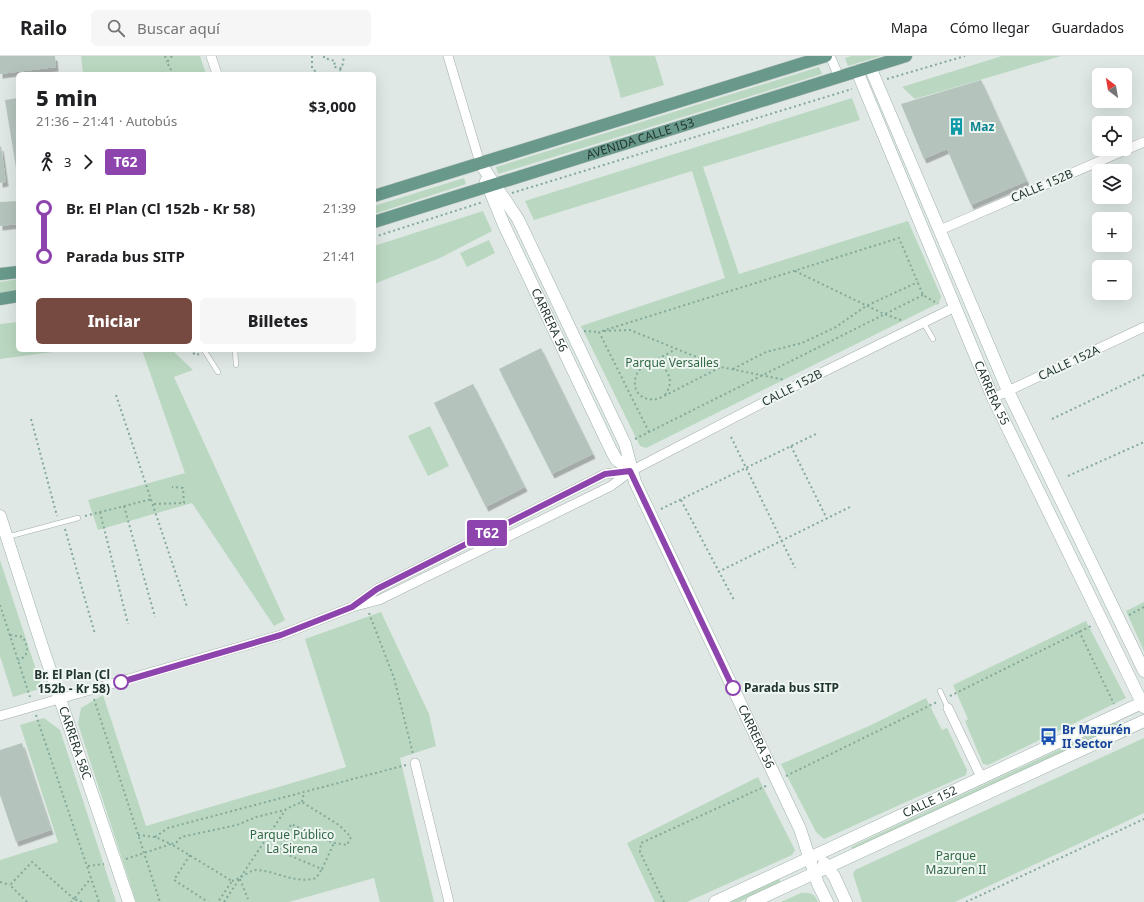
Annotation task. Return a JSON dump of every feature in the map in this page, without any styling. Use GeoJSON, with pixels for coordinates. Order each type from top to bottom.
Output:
{"type":"FeatureCollection","features":[{"type":"Feature","properties":{"kind":"main road","name":"AVENIDA CALLE 153"},"geometry":{"type":"LineString","coordinates":[[376,195],[826,56]]}},
{"type":"Feature","properties":{"kind":"main road","name":"AVENIDA CALLE 153"},"geometry":{"type":"LineString","coordinates":[[376,221],[906,56]]}},
{"type":"Feature","properties":{"kind":"main road"},"geometry":{"type":"LineString","coordinates":[[0,274],[16,272]]}},
{"type":"Feature","properties":{"kind":"main road"},"geometry":{"type":"LineString","coordinates":[[0,299],[16,296]]}},
{"type":"Feature","properties":{"kind":"street"},"geometry":{"type":"LineString","coordinates":[[211,56],[216,72]]}},
{"type":"Feature","properties":{"kind":"street","name":"CARRERA 56"},"geometry":{"type":"LineString","coordinates":[[448,56],[480,163],[491,185],[504,225],[611,450],[616,459],[630,471]]}},
{"type":"Feature","properties":{"kind":"street"},"geometry":{"type":"LineString","coordinates":[[830,56],[838,77]]}},
{"type":"Feature","properties":{"kind":"street","name":"CARRERA 55"},"geometry":{"type":"LineString","coordinates":[[870,67],[1008,391],[1066,530],[1101,620],[1143,704]]}},
{"type":"Feature","properties":{"kind":"street","name":"CARRERA 55"},"geometry":{"type":"LineString","coordinates":[[857,71],[951,309],[993,398],[1066,530],[1119,619],[1144,671]]}},
{"type":"Feature","properties":{"kind":"street"},"geometry":{"type":"LineString","coordinates":[[876,118],[890,112]]}},
{"type":"Feature","properties":{"kind":"street","name":"CALLE 152B"},"geometry":{"type":"LineString","coordinates":[[940,230],[1144,142]]}},
{"type":"Feature","properties":{"kind":"street","name":"CARRERA 56"},"geometry":{"type":"LineString","coordinates":[[491,185],[518,219],[625,444],[630,471],[814,857],[815,874],[827,902]]}},
{"type":"Feature","properties":{"kind":"street","name":"CALLE 152B"},"geometry":{"type":"LineString","coordinates":[[0,716],[281,635],[352,607],[379,600],[611,486],[630,471],[801,383],[951,309]]}},
{"type":"Feature","properties":{"kind":"street","name":"CALLE 152A"},"geometry":{"type":"LineString","coordinates":[[993,398],[1144,327]]}},
{"type":"Feature","properties":{"kind":"street","name":"CALLE 152B"},"geometry":{"type":"LineString","coordinates":[[352,607],[377,589],[605,474],[630,471]]}},
{"type":"Feature","properties":{"kind":"street","name":"CARRERA 58C"},"geometry":{"type":"LineString","coordinates":[[0,516],[129,902]]}},
{"type":"Feature","properties":{"kind":"street","name":"CALLE 152"},"geometry":{"type":"LineString","coordinates":[[715,902],[1143,704]]}},
{"type":"Feature","properties":{"kind":"street"},"geometry":{"type":"LineString","coordinates":[[948,708],[982,778]]}},
{"type":"Feature","properties":{"kind":"street","name":"CALLE 152"},"geometry":{"type":"LineString","coordinates":[[752,902],[1144,721]]}},
{"type":"Feature","properties":{"kind":"street"},"geometry":{"type":"LineString","coordinates":[[415,763],[449,902]]}},
{"type":"Feature","properties":{"kind":"street","name":"CARRERA 56"},"geometry":{"type":"LineString","coordinates":[[814,857],[828,868],[834,876],[846,902]]}},
{"type":"Feature","properties":{"kind":"lane"},"geometry":{"type":"LineString","coordinates":[[919,324],[933,338]]}},
{"type":"Feature","properties":{"kind":"lane"},"geometry":{"type":"LineString","coordinates":[[205,352],[218,372]]}},
{"type":"Feature","properties":{"kind":"lane"},"geometry":{"type":"LineString","coordinates":[[235,352],[236,365]]}},
{"type":"Feature","properties":{"kind":"lane"},"geometry":{"type":"LineString","coordinates":[[7,537],[78,518]]}},
{"type":"Feature","properties":{"kind":"lane"},"geometry":{"type":"LineString","coordinates":[[940,691],[948,708]]}},
{"type":"Feature","properties":{"kind":"path"},"geometry":{"type":"LineString","coordinates":[[165,56],[172,72]]}},
{"type":"Feature","properties":{"kind":"path"},"geometry":{"type":"LineString","coordinates":[[167,62],[172,56]]}},
{"type":"Feature","properties":{"kind":"path"},"geometry":{"type":"LineString","coordinates":[[312,56],[312,68],[316,72]]}},
{"type":"Feature","properties":{"kind":"path"},"geometry":{"type":"LineString","coordinates":[[324,56],[324,58],[335,61],[334,66],[342,68]]}},
{"type":"Feature","properties":{"kind":"path"},"geometry":{"type":"LineString","coordinates":[[338,72],[342,68],[344,56]]}},
{"type":"Feature","properties":{"kind":"path"},"geometry":{"type":"LineString","coordinates":[[896,77],[965,56]]}},
{"type":"Feature","properties":{"kind":"path"},"geometry":{"type":"LineString","coordinates":[[514,192],[820,98]]}},
{"type":"Feature","properties":{"kind":"path"},"geometry":{"type":"LineString","coordinates":[[376,237],[485,202]]}},
{"type":"Feature","properties":{"kind":"path"},"geometry":{"type":"LineString","coordinates":[[600,332],[899,238],[923,295],[951,309]]}},
{"type":"Feature","properties":{"kind":"path"},"geometry":{"type":"LineString","coordinates":[[794,271],[884,314],[919,324]]}},
{"type":"Feature","properties":{"kind":"path"},"geometry":{"type":"LineString","coordinates":[[732,370],[766,352],[802,343],[829,330],[866,306],[918,282]]}},
{"type":"Feature","properties":{"kind":"path"},"geometry":{"type":"LineString","coordinates":[[625,444],[923,295]]}},
{"type":"Feature","properties":{"kind":"path"},"geometry":{"type":"LineString","coordinates":[[571,330],[600,332],[630,330],[721,367],[801,383]]}},
{"type":"Feature","properties":{"kind":"path"},"geometry":{"type":"LineString","coordinates":[[600,332],[649,432]]}},
{"type":"Feature","properties":{"kind":"path"},"geometry":{"type":"LineString","coordinates":[[676,349],[640,368],[635,376],[634,384],[637,392],[643,398],[650,400],[658,399],[721,367]]}},
{"type":"Feature","properties":{"kind":"path"},"geometry":{"type":"LineString","coordinates":[[192,352],[196,355]]}},
{"type":"Feature","properties":{"kind":"path"},"geometry":{"type":"LineString","coordinates":[[648,364],[655,364],[667,372],[670,383],[665,395]]}},
{"type":"Feature","properties":{"kind":"path"},"geometry":{"type":"LineString","coordinates":[[1052,419],[1144,375]]}},
{"type":"Feature","properties":{"kind":"path"},"geometry":{"type":"LineString","coordinates":[[116,395],[154,504],[187,607]]}},
{"type":"Feature","properties":{"kind":"path"},"geometry":{"type":"LineString","coordinates":[[31,419],[95,634]]}},
{"type":"Feature","properties":{"kind":"path"},"geometry":{"type":"LineString","coordinates":[[660,510],[816,434]]}},
{"type":"Feature","properties":{"kind":"path"},"geometry":{"type":"LineString","coordinates":[[731,437],[795,568]]}},
{"type":"Feature","properties":{"kind":"path"},"geometry":{"type":"LineString","coordinates":[[1068,476],[1144,442]]}},
{"type":"Feature","properties":{"kind":"path"},"geometry":{"type":"LineString","coordinates":[[791,446],[827,519]]}},
{"type":"Feature","properties":{"kind":"path"},"geometry":{"type":"LineString","coordinates":[[154,504],[184,503],[183,488],[172,487]]}},
{"type":"Feature","properties":{"kind":"path"},"geometry":{"type":"LineString","coordinates":[[78,518],[152,499]]}},
{"type":"Feature","properties":{"kind":"path"},"geometry":{"type":"LineString","coordinates":[[681,500],[734,600]]}},
{"type":"Feature","properties":{"kind":"path"},"geometry":{"type":"LineString","coordinates":[[124,506],[155,617]]}},
{"type":"Feature","properties":{"kind":"path"},"geometry":{"type":"LineString","coordinates":[[718,572],[852,506]]}},
{"type":"Feature","properties":{"kind":"path"},"geometry":{"type":"LineString","coordinates":[[100,512],[128,624]]}},
{"type":"Feature","properties":{"kind":"path"},"geometry":{"type":"LineString","coordinates":[[155,837],[168,828],[415,763],[394,678],[366,604]]}},
{"type":"Feature","properties":{"kind":"path"},"geometry":{"type":"LineString","coordinates":[[0,605],[99,902]]}},
{"type":"Feature","properties":{"kind":"path"},"geometry":{"type":"LineString","coordinates":[[1119,619],[1144,607]]}},
{"type":"Feature","properties":{"kind":"path"},"geometry":{"type":"LineString","coordinates":[[664,902],[640,852],[640,843],[777,781],[1101,620]]}},
{"type":"Feature","properties":{"kind":"path"},"geometry":{"type":"LineString","coordinates":[[1079,631],[1115,707]]}},
{"type":"Feature","properties":{"kind":"path"},"geometry":{"type":"LineString","coordinates":[[9,634],[23,637],[27,646],[27,653],[23,658],[18,660]]}},
{"type":"Feature","properties":{"kind":"path"},"geometry":{"type":"LineString","coordinates":[[91,690],[160,902]]}},
{"type":"Feature","properties":{"kind":"path"},"geometry":{"type":"LineString","coordinates":[[302,802],[304,792]]}},
{"type":"Feature","properties":{"kind":"path"},"geometry":{"type":"LineString","coordinates":[[88,866],[116,862],[176,843],[181,837],[237,826],[256,817],[268,816],[286,810],[302,802]]}},
{"type":"Feature","properties":{"kind":"path"},"geometry":{"type":"LineString","coordinates":[[302,802],[339,825],[351,837],[347,845],[334,843],[291,824],[279,851],[322,869]]}},
{"type":"Feature","properties":{"kind":"path"},"geometry":{"type":"LineString","coordinates":[[224,902],[286,810]]}},
{"type":"Feature","properties":{"kind":"path"},"geometry":{"type":"LineString","coordinates":[[966,902],[1144,819]]}},
{"type":"Feature","properties":{"kind":"path"},"geometry":{"type":"LineString","coordinates":[[138,835],[155,837],[171,844],[232,881]]}},
{"type":"Feature","properties":{"kind":"path"},"geometry":{"type":"LineString","coordinates":[[218,902],[232,881],[256,870],[293,879],[316,878],[322,869],[334,843]]}},
{"type":"Feature","properties":{"kind":"path"},"geometry":{"type":"LineString","coordinates":[[190,855],[174,880],[208,902]]}},
{"type":"Feature","properties":{"kind":"path"},"geometry":{"type":"LineString","coordinates":[[10,885],[32,862],[74,899],[82,902]]}},
{"type":"Feature","properties":{"kind":"path"},"geometry":{"type":"LineString","coordinates":[[71,902],[91,878]]}},
{"type":"Feature","properties":{"kind":"path"},"geometry":{"type":"LineString","coordinates":[[240,878],[248,900]]}},
{"type":"Feature","properties":{"kind":"path"},"geometry":{"type":"LineString","coordinates":[[0,882],[10,885],[27,902]]}},
{"type":"Feature","properties":{"kind":"green space"},"geometry":{"type":"Polygon","coordinates":[[[81,56],[200,56],[205,72],[83,72],[81,56]]]}},
{"type":"Feature","properties":{"kind":"green space"},"geometry":{"type":"Polygon","coordinates":[[[609,56],[655,56],[664,85],[621,98],[609,56]]]}},
{"type":"Feature","properties":{"kind":"green space"},"geometry":{"type":"Polygon","coordinates":[[[852,56],[881,56],[848,66],[845,58],[852,56]]]}},
{"type":"Feature","properties":{"kind":"green space"},"geometry":{"type":"Polygon","coordinates":[[[1002,56],[1061,56],[915,99],[902,87],[1002,56]]]}},
{"type":"Feature","properties":{"kind":"green space"},"geometry":{"type":"Polygon","coordinates":[[[819,67],[822,74],[498,174],[496,167],[819,67]]]}},
{"type":"Feature","properties":{"kind":"green space","name":"Parque Versalles"},"geometry":{"type":"Polygon","coordinates":[[[852,98],[860,120],[703,167],[739,274],[908,221],[941,296],[939,303],[646,448],[640,446],[581,326],[725,278],[692,171],[534,220],[525,201],[852,98]]]}},
{"type":"Feature","properties":{"kind":"green space"},"geometry":{"type":"Polygon","coordinates":[[[464,178],[466,184],[376,213],[376,205],[464,178]]]}},
{"type":"Feature","properties":{"kind":"green space"},"geometry":{"type":"Polygon","coordinates":[[[483,211],[492,231],[440,258],[376,283],[376,245],[483,211]]]}},
{"type":"Feature","properties":{"kind":"green space"},"geometry":{"type":"Polygon","coordinates":[[[489,240],[495,253],[467,267],[460,253],[489,240]]]}},
{"type":"Feature","properties":{"kind":"green space"},"geometry":{"type":"Polygon","coordinates":[[[16,279],[16,291],[0,293],[0,282],[16,279]]]}},
{"type":"Feature","properties":{"kind":"green space"},"geometry":{"type":"Polygon","coordinates":[[[16,322],[16,352],[53,352],[0,359],[0,324],[16,322]]]}},
{"type":"Feature","properties":{"kind":"green space"},"geometry":{"type":"Polygon","coordinates":[[[143,352],[174,352],[193,370],[174,377],[285,620],[274,626],[192,503],[98,530],[88,500],[185,473],[143,352]]]}},
{"type":"Feature","properties":{"kind":"green space"},"geometry":{"type":"Polygon","coordinates":[[[430,426],[449,466],[428,476],[408,436],[430,426]]]}},
{"type":"Feature","properties":{"kind":"green space"},"geometry":{"type":"Polygon","coordinates":[[[0,560],[42,688],[13,697],[0,656],[0,560]]]}},
{"type":"Feature","properties":{"kind":"green space"},"geometry":{"type":"Polygon","coordinates":[[[1144,602],[1144,651],[1126,611],[1144,602]]]}},
{"type":"Feature","properties":{"kind":"green space","name":"Parque Público La Sirena"},"geometry":{"type":"Polygon","coordinates":[[[381,612],[429,714],[436,746],[400,758],[434,902],[380,902],[374,878],[289,902],[136,902],[78,724],[81,708],[103,695],[146,826],[346,767],[305,639],[381,612]]]}},
{"type":"Feature","properties":{"kind":"green space"},"geometry":{"type":"Polygon","coordinates":[[[1086,621],[1126,698],[988,765],[983,764],[965,721],[968,719],[953,685],[1086,621]]]}},
{"type":"Feature","properties":{"kind":"green space"},"geometry":{"type":"Polygon","coordinates":[[[926,698],[942,730],[947,728],[967,770],[966,775],[824,839],[816,832],[781,764],[869,726],[926,698]]]}},
{"type":"Feature","properties":{"kind":"green space"},"geometry":{"type":"Polygon","coordinates":[[[44,718],[60,730],[116,902],[0,902],[0,860],[58,842],[20,725],[44,718]]]}},
{"type":"Feature","properties":{"kind":"green space"},"geometry":{"type":"Polygon","coordinates":[[[1120,721],[1122,726],[854,851],[851,847],[1120,721]]]}},
{"type":"Feature","properties":{"kind":"green space","name":"Parque Mazuren II"},"geometry":{"type":"Polygon","coordinates":[[[1144,738],[1144,813],[955,902],[862,902],[853,874],[855,870],[1144,738]]]}},
{"type":"Feature","properties":{"kind":"green space"},"geometry":{"type":"Polygon","coordinates":[[[758,777],[795,850],[792,855],[687,902],[655,902],[627,843],[758,777]]]}},
{"type":"Feature","properties":{"kind":"green space"},"geometry":{"type":"Polygon","coordinates":[[[779,879],[781,883],[739,902],[729,902],[779,879]]]}},
{"type":"Feature","properties":{"kind":"green space"},"geometry":{"type":"Polygon","coordinates":[[[801,893],[812,894],[818,902],[781,902],[801,893]]]}},
{"type":"Feature","properties":{"kind":"building"},"geometry":{"type":"Polygon","coordinates":[[[0,56],[55,56],[56,67],[0,74],[0,56]]]}},
{"type":"Feature","properties":{"kind":"building","name":"Maz"},"geometry":{"type":"Polygon","coordinates":[[[981,80],[1027,181],[971,205],[947,149],[924,159],[901,104],[981,80]]]}},
{"type":"Feature","properties":{"kind":"building"},"geometry":{"type":"Polygon","coordinates":[[[16,98],[16,168],[5,100],[16,98]]]}},
{"type":"Feature","properties":{"kind":"building"},"geometry":{"type":"Polygon","coordinates":[[[1,146],[6,182],[0,183],[0,147],[1,146]]]}},
{"type":"Feature","properties":{"kind":"building"},"geometry":{"type":"Polygon","coordinates":[[[16,201],[16,224],[0,226],[0,202],[16,201]]]}},
{"type":"Feature","properties":{"kind":"building"},"geometry":{"type":"Polygon","coordinates":[[[541,348],[593,454],[552,474],[499,369],[541,348]]]}},
{"type":"Feature","properties":{"kind":"building"},"geometry":{"type":"Polygon","coordinates":[[[473,384],[525,487],[486,507],[434,403],[473,384]]]}},
{"type":"Feature","properties":{"kind":"building"},"geometry":{"type":"Polygon","coordinates":[[[22,743],[51,830],[16,842],[0,795],[0,750],[22,743]]]}},
{"type":"Feature","properties":{"kind":"bus line","name":"T62"},"geometry":{"type":"LineString","coordinates":[[121,682],[281,635],[329,617],[352,607],[377,589],[605,474],[630,471],[733,688]]}},
{"type":"Feature","properties":{"kind":"place","name":"Maz"},"geometry":{"type":"Point","coordinates":[957,127]}},
{"type":"Feature","properties":{"kind":"place","name":"Br. El Plan (Cl 152b - Kr 58)"},"geometry":{"type":"Point","coordinates":[121,682]}},
{"type":"Feature","properties":{"kind":"place","name":"Parada bus SITP"},"geometry":{"type":"Point","coordinates":[733,688]}},
{"type":"Feature","properties":{"kind":"place","name":"Br Mazurén II Sector"},"geometry":{"type":"Point","coordinates":[1049,737]}}]}
